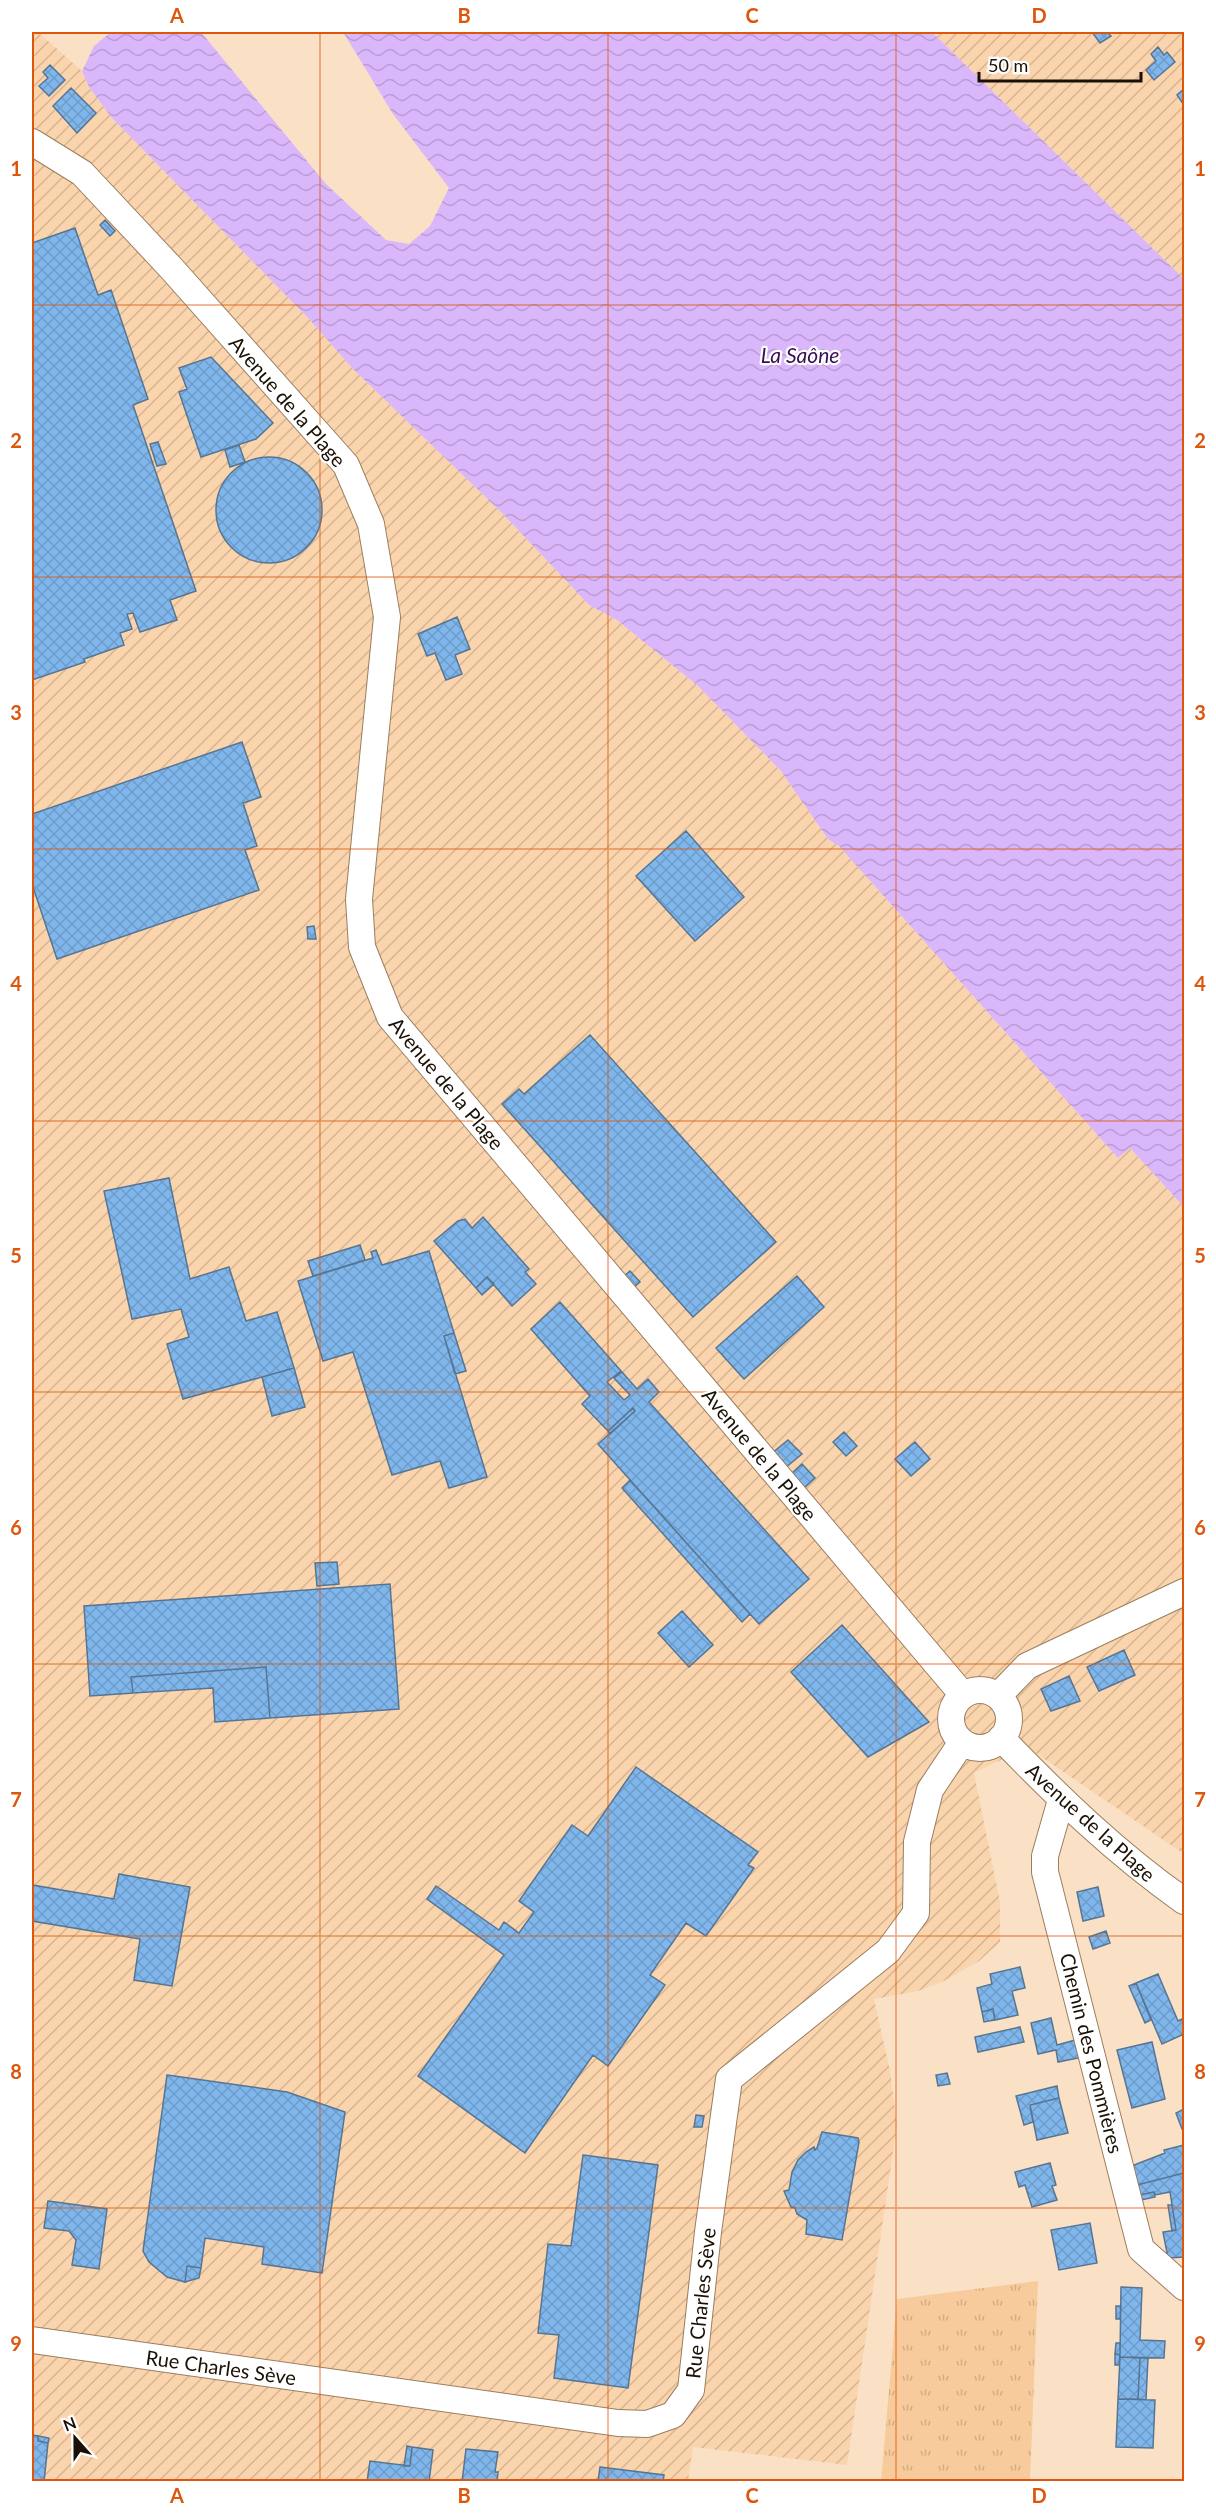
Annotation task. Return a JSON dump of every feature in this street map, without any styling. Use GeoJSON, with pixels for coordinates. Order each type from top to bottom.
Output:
{"type":"FeatureCollection","features":[{"type":"Feature","properties":{"kind":"street","name":"Avenue de la Plage"},"geometry":{"type":"LineString","coordinates":[[36,147],[82,173],[172,269],[346,465],[371,524],[387,617],[359,899],[363,947],[390,1017],[963,1695]]}},
{"type":"Feature","properties":{"kind":"street"},"geometry":{"type":"LineString","coordinates":[[998,1696],[1028,1665],[1185,1592]]}},
{"type":"Feature","properties":{"kind":"street"},"geometry":{"type":"LineString","coordinates":[[981,1690],[998,1696],[1008,1712],[1009,1721],[1001,1738],[993,1745],[982,1748],[962,1742],[954,1733],[951,1723],[951,1712],[955,1702],[963,1695],[981,1690]]}},
{"type":"Feature","properties":{"kind":"street","name":"Avenue de la Plage"},"geometry":{"type":"LineString","coordinates":[[1001,1738],[1061,1800],[1162,1886],[1185,1901]]}},
{"type":"Feature","properties":{"kind":"street","name":"Rue Charles Sève"},"geometry":{"type":"LineString","coordinates":[[32,2340],[618,2423],[647,2424],[673,2415],[691,2390],[708,2232],[729,2079],[888,1951],[916,1913],[917,1842],[930,1790],[962,1742]]}},
{"type":"Feature","properties":{"kind":"street","name":"Chemin des Pommières"},"geometry":{"type":"LineString","coordinates":[[1061,1800],[1045,1856],[1045,1872],[1141,2249],[1185,2288]]}},
{"type":"Feature","properties":{"kind":"shaded area"},"geometry":{"type":"Polygon","coordinates":[[[32,32],[38,32],[82,71],[89,87],[112,118],[310,320],[352,368],[503,514],[589,605],[617,620],[698,686],[781,771],[828,839],[839,846],[1118,1158],[1130,1148],[1184,1207],[1184,1854],[1027,1747],[974,1773],[1000,1902],[1000,1942],[979,1961],[944,1981],[918,1991],[874,1999],[890,2071],[897,2125],[847,2465],[693,2447],[688,2481],[32,2482],[32,32]]]}},
{"type":"Feature","properties":{"kind":"shaded area"},"geometry":{"type":"Polygon","coordinates":[[[932,32],[1184,32],[1184,279],[932,32]]]}},
{"type":"Feature","properties":{"kind":"green space"},"geometry":{"type":"Polygon","coordinates":[[[1038,2281],[1030,2481],[881,2481],[897,2299],[1038,2281]]]}},
{"type":"Feature","properties":{"kind":"water","name":"La Saône"},"geometry":{"type":"Polygon","coordinates":[[[111,32],[201,32],[326,184],[386,240],[409,244],[430,226],[449,188],[393,114],[343,32],[932,32],[1184,279],[1184,1207],[1130,1148],[1118,1158],[839,846],[828,839],[781,771],[698,686],[617,620],[589,605],[503,514],[352,368],[310,320],[112,118],[89,87],[82,71],[94,46],[111,32]]]}},
{"type":"Feature","properties":{"kind":"building"},"geometry":{"type":"Polygon","coordinates":[[[1092,32],[1107,32],[1111,36],[1100,43],[1092,32]]]}},
{"type":"Feature","properties":{"kind":"building"},"geometry":{"type":"Polygon","coordinates":[[[1158,47],[1164,55],[1167,52],[1175,62],[1154,80],[1146,70],[1156,61],[1151,54],[1158,47]]]}},
{"type":"Feature","properties":{"kind":"building"},"geometry":{"type":"Polygon","coordinates":[[[50,65],[65,80],[49,96],[39,86],[48,78],[43,72],[50,65]]]}},
{"type":"Feature","properties":{"kind":"building"},"geometry":{"type":"Polygon","coordinates":[[[71,88],[96,113],[77,133],[53,106],[71,88]]]}},
{"type":"Feature","properties":{"kind":"building"},"geometry":{"type":"Polygon","coordinates":[[[1184,89],[1184,105],[1177,95],[1184,89]]]}},
{"type":"Feature","properties":{"kind":"building"},"geometry":{"type":"Polygon","coordinates":[[[105,220],[115,231],[110,236],[100,225],[105,220]]]}},
{"type":"Feature","properties":{"kind":"building"},"geometry":{"type":"Polygon","coordinates":[[[75,228],[98,295],[111,290],[148,399],[133,405],[196,591],[170,600],[177,620],[140,632],[133,613],[127,614],[132,629],[120,633],[124,645],[84,659],[85,662],[32,680],[32,243],[75,228]]]}},
{"type":"Feature","properties":{"kind":"building"},"geometry":{"type":"Polygon","coordinates":[[[211,357],[273,423],[256,439],[201,457],[179,392],[187,389],[179,368],[211,357]]]}},
{"type":"Feature","properties":{"kind":"building"},"geometry":{"type":"Polygon","coordinates":[[[158,442],[166,464],[157,466],[150,444],[158,442]]]}},
{"type":"Feature","properties":{"kind":"building"},"geometry":{"type":"Polygon","coordinates":[[[239,445],[245,462],[230,467],[225,450],[239,445]]]}},
{"type":"Feature","properties":{"kind":"building"},"geometry":{"type":"Polygon","coordinates":[[[269,457],[289,461],[306,473],[318,490],[322,510],[318,530],[306,547],[289,559],[269,563],[249,559],[232,547],[220,530],[216,510],[220,490],[232,473],[249,461],[269,457]]]}},
{"type":"Feature","properties":{"kind":"building"},"geometry":{"type":"Polygon","coordinates":[[[457,617],[470,649],[455,655],[462,674],[446,680],[435,653],[427,656],[418,634],[457,617]]]}},
{"type":"Feature","properties":{"kind":"building"},"geometry":{"type":"Polygon","coordinates":[[[242,742],[261,797],[243,803],[257,846],[245,850],[259,890],[57,959],[32,884],[32,814],[242,742]]]}},
{"type":"Feature","properties":{"kind":"building"},"geometry":{"type":"Polygon","coordinates":[[[686,831],[744,897],[695,941],[636,876],[686,831]]]}},
{"type":"Feature","properties":{"kind":"building"},"geometry":{"type":"Polygon","coordinates":[[[314,926],[316,939],[308,939],[307,927],[314,926]]]}},
{"type":"Feature","properties":{"kind":"building"},"geometry":{"type":"Polygon","coordinates":[[[590,1035],[776,1242],[693,1317],[502,1104],[519,1089],[524,1094],[590,1035]]]}},
{"type":"Feature","properties":{"kind":"building"},"geometry":{"type":"Polygon","coordinates":[[[169,1178],[190,1279],[229,1267],[246,1321],[277,1312],[294,1368],[183,1399],[167,1344],[189,1337],[181,1309],[132,1319],[104,1191],[169,1178]]]}},
{"type":"Feature","properties":{"kind":"building"},"geometry":{"type":"Polygon","coordinates":[[[483,1217],[529,1269],[525,1272],[536,1284],[512,1306],[487,1277],[476,1288],[434,1241],[458,1221],[465,1219],[472,1228],[483,1217]]]}},
{"type":"Feature","properties":{"kind":"building"},"geometry":{"type":"Polygon","coordinates":[[[360,1245],[365,1260],[313,1276],[308,1261],[360,1245]]]}},
{"type":"Feature","properties":{"kind":"building"},"geometry":{"type":"Polygon","coordinates":[[[376,1250],[382,1265],[429,1251],[454,1333],[444,1336],[487,1477],[449,1488],[440,1461],[392,1475],[353,1352],[323,1361],[298,1281],[373,1258],[371,1252],[376,1250]]]}},
{"type":"Feature","properties":{"kind":"building"},"geometry":{"type":"Polygon","coordinates":[[[630,1271],[640,1282],[633,1288],[623,1277],[630,1271]]]}},
{"type":"Feature","properties":{"kind":"building"},"geometry":{"type":"Polygon","coordinates":[[[797,1276],[824,1307],[744,1379],[716,1348],[797,1276]]]}},
{"type":"Feature","properties":{"kind":"building"},"geometry":{"type":"Polygon","coordinates":[[[487,1277],[494,1284],[482,1295],[476,1288],[487,1277]]]}},
{"type":"Feature","properties":{"kind":"building"},"geometry":{"type":"Polygon","coordinates":[[[560,1302],[621,1371],[607,1382],[624,1400],[630,1395],[614,1378],[622,1372],[637,1389],[648,1379],[659,1392],[649,1402],[809,1579],[759,1624],[598,1444],[635,1411],[633,1408],[608,1431],[582,1404],[590,1396],[531,1329],[560,1302]]]}},
{"type":"Feature","properties":{"kind":"building"},"geometry":{"type":"Polygon","coordinates":[[[454,1333],[466,1371],[455,1374],[444,1336],[454,1333]]]}},
{"type":"Feature","properties":{"kind":"building"},"geometry":{"type":"Polygon","coordinates":[[[294,1368],[305,1407],[272,1416],[262,1377],[294,1368]]]}},
{"type":"Feature","properties":{"kind":"building"},"geometry":{"type":"Polygon","coordinates":[[[633,1408],[635,1411],[610,1434],[608,1431],[633,1408]]]}},
{"type":"Feature","properties":{"kind":"building"},"geometry":{"type":"Polygon","coordinates":[[[844,1432],[857,1446],[846,1456],[833,1442],[844,1432]]]}},
{"type":"Feature","properties":{"kind":"building"},"geometry":{"type":"Polygon","coordinates":[[[788,1440],[802,1454],[785,1468],[771,1454],[788,1440]]]}},
{"type":"Feature","properties":{"kind":"building"},"geometry":{"type":"Polygon","coordinates":[[[915,1442],[930,1459],[911,1476],[895,1459],[915,1442]]]}},
{"type":"Feature","properties":{"kind":"building"},"geometry":{"type":"Polygon","coordinates":[[[802,1464],[815,1478],[803,1489],[790,1475],[802,1464]]]}},
{"type":"Feature","properties":{"kind":"building"},"geometry":{"type":"Polygon","coordinates":[[[630,1480],[750,1614],[742,1622],[622,1488],[630,1480]]]}},
{"type":"Feature","properties":{"kind":"building"},"geometry":{"type":"Polygon","coordinates":[[[337,1562],[339,1584],[317,1586],[315,1563],[337,1562]]]}},
{"type":"Feature","properties":{"kind":"building"},"geometry":{"type":"Polygon","coordinates":[[[390,1584],[399,1709],[270,1718],[266,1667],[131,1677],[133,1693],[90,1696],[84,1606],[390,1584]]]}},
{"type":"Feature","properties":{"kind":"building"},"geometry":{"type":"Polygon","coordinates":[[[682,1611],[713,1645],[689,1667],[658,1633],[682,1611]]]}},
{"type":"Feature","properties":{"kind":"building"},"geometry":{"type":"Polygon","coordinates":[[[842,1625],[929,1722],[868,1757],[791,1672],[842,1625]]]}},
{"type":"Feature","properties":{"kind":"building"},"geometry":{"type":"Polygon","coordinates":[[[1124,1650],[1135,1675],[1099,1691],[1087,1667],[1124,1650]]]}},
{"type":"Feature","properties":{"kind":"building"},"geometry":{"type":"Polygon","coordinates":[[[266,1667],[270,1718],[215,1722],[213,1688],[133,1693],[131,1677],[266,1667]]]}},
{"type":"Feature","properties":{"kind":"building"},"geometry":{"type":"Polygon","coordinates":[[[1069,1676],[1080,1701],[1051,1711],[1041,1689],[1069,1676]]]}},
{"type":"Feature","properties":{"kind":"building"},"geometry":{"type":"Polygon","coordinates":[[[636,1767],[758,1852],[748,1865],[754,1868],[706,1936],[686,1923],[650,1975],[665,1985],[608,2066],[593,2055],[525,2153],[418,2076],[504,1955],[427,1899],[436,1886],[499,1930],[504,1922],[519,1933],[534,1912],[519,1901],[572,1825],[588,1836],[636,1767]]]}},
{"type":"Feature","properties":{"kind":"building"},"geometry":{"type":"Polygon","coordinates":[[[119,1874],[190,1887],[172,1986],[134,1980],[140,1939],[32,1921],[32,1885],[114,1899],[119,1874]]]}},
{"type":"Feature","properties":{"kind":"building"},"geometry":{"type":"Polygon","coordinates":[[[1098,1887],[1104,1916],[1083,1921],[1077,1892],[1098,1887]]]}},
{"type":"Feature","properties":{"kind":"building"},"geometry":{"type":"Polygon","coordinates":[[[1106,1931],[1110,1943],[1093,1949],[1089,1937],[1106,1931]]]}},
{"type":"Feature","properties":{"kind":"building"},"geometry":{"type":"Polygon","coordinates":[[[1020,1967],[1025,1988],[1012,1991],[1018,2015],[995,2020],[993,2009],[982,2012],[977,1988],[992,1984],[990,1974],[1020,1967]]]}},
{"type":"Feature","properties":{"kind":"building"},"geometry":{"type":"Polygon","coordinates":[[[1158,1974],[1178,2021],[1184,2018],[1184,2034],[1162,2044],[1136,1983],[1158,1974]]]}},
{"type":"Feature","properties":{"kind":"building"},"geometry":{"type":"Polygon","coordinates":[[[1136,1983],[1151,2020],[1145,2023],[1129,1986],[1136,1983]]]}},
{"type":"Feature","properties":{"kind":"building"},"geometry":{"type":"Polygon","coordinates":[[[993,2009],[995,2020],[984,2022],[982,2012],[993,2009]]]}},
{"type":"Feature","properties":{"kind":"building"},"geometry":{"type":"Polygon","coordinates":[[[1051,2018],[1057,2045],[1079,2039],[1083,2057],[1058,2062],[1056,2050],[1038,2054],[1031,2023],[1051,2018]]]}},
{"type":"Feature","properties":{"kind":"building"},"geometry":{"type":"Polygon","coordinates":[[[1020,2027],[1024,2042],[978,2052],[975,2037],[1020,2027]]]}},
{"type":"Feature","properties":{"kind":"building"},"geometry":{"type":"Polygon","coordinates":[[[1152,2042],[1165,2099],[1132,2108],[1117,2050],[1152,2042]]]}},
{"type":"Feature","properties":{"kind":"building"},"geometry":{"type":"Polygon","coordinates":[[[947,2073],[950,2084],[938,2086],[936,2075],[947,2073]]]}},
{"type":"Feature","properties":{"kind":"building"},"geometry":{"type":"Polygon","coordinates":[[[167,2075],[287,2092],[345,2112],[322,2273],[262,2264],[264,2247],[205,2238],[201,2268],[187,2266],[185,2282],[167,2277],[149,2262],[143,2251],[167,2075]]]}},
{"type":"Feature","properties":{"kind":"building"},"geometry":{"type":"Polygon","coordinates":[[[1057,2086],[1059,2098],[1030,2105],[1033,2122],[1024,2125],[1016,2096],[1057,2086]]]}},
{"type":"Feature","properties":{"kind":"building"},"geometry":{"type":"Polygon","coordinates":[[[1059,2098],[1068,2133],[1037,2140],[1030,2105],[1059,2098]]]}},
{"type":"Feature","properties":{"kind":"building"},"geometry":{"type":"Polygon","coordinates":[[[1184,2109],[1184,2128],[1182,2129],[1176,2113],[1184,2109]]]}},
{"type":"Feature","properties":{"kind":"building"},"geometry":{"type":"Polygon","coordinates":[[[696,2115],[704,2116],[702,2127],[694,2127],[696,2115]]]}},
{"type":"Feature","properties":{"kind":"building"},"geometry":{"type":"Polygon","coordinates":[[[822,2132],[858,2138],[859,2142],[842,2240],[806,2234],[807,2220],[791,2207],[784,2191],[789,2190],[792,2172],[798,2160],[806,2152],[814,2147],[815,2150],[817,2148],[822,2132]]]}},
{"type":"Feature","properties":{"kind":"building"},"geometry":{"type":"Polygon","coordinates":[[[1184,2145],[1184,2173],[1133,2186],[1129,2167],[1165,2153],[1164,2150],[1184,2145]]]}},
{"type":"Feature","properties":{"kind":"building"},"geometry":{"type":"Polygon","coordinates":[[[583,2155],[658,2165],[628,2388],[554,2378],[559,2335],[538,2333],[548,2244],[571,2246],[583,2155]]]}},
{"type":"Feature","properties":{"kind":"building"},"geometry":{"type":"Polygon","coordinates":[[[1050,2163],[1056,2185],[1052,2186],[1057,2200],[1032,2207],[1025,2185],[1019,2187],[1015,2172],[1050,2163]]]}},
{"type":"Feature","properties":{"kind":"building"},"geometry":{"type":"Polygon","coordinates":[[[1184,2173],[1184,2257],[1168,2258],[1163,2232],[1176,2230],[1170,2192],[1155,2195],[1154,2192],[1135,2196],[1133,2186],[1184,2173]]]}},
{"type":"Feature","properties":{"kind":"building"},"geometry":{"type":"Polygon","coordinates":[[[1154,2192],[1155,2197],[1137,2201],[1135,2196],[1154,2192]]]}},
{"type":"Feature","properties":{"kind":"building"},"geometry":{"type":"Polygon","coordinates":[[[48,2201],[107,2209],[99,2269],[72,2265],[76,2240],[69,2231],[44,2228],[48,2201]]]}},
{"type":"Feature","properties":{"kind":"building"},"geometry":{"type":"Polygon","coordinates":[[[1168,2205],[1172,2205],[1176,2230],[1172,2231],[1168,2205]]]}},
{"type":"Feature","properties":{"kind":"building"},"geometry":{"type":"Polygon","coordinates":[[[1090,2223],[1097,2263],[1059,2270],[1051,2230],[1090,2223]]]}},
{"type":"Feature","properties":{"kind":"building"},"geometry":{"type":"Polygon","coordinates":[[[187,2266],[201,2268],[199,2278],[185,2282],[187,2266]]]}},
{"type":"Feature","properties":{"kind":"building"},"geometry":{"type":"Polygon","coordinates":[[[1121,2287],[1142,2288],[1140,2340],[1165,2341],[1164,2358],[1120,2357],[1121,2287]]]}},
{"type":"Feature","properties":{"kind":"building"},"geometry":{"type":"Polygon","coordinates":[[[1116,2306],[1121,2306],[1120,2319],[1116,2319],[1116,2306]]]}},
{"type":"Feature","properties":{"kind":"building"},"geometry":{"type":"Polygon","coordinates":[[[1116,2343],[1120,2343],[1120,2355],[1115,2354],[1116,2343]]]}},
{"type":"Feature","properties":{"kind":"building"},"geometry":{"type":"Polygon","coordinates":[[[1115,2354],[1120,2355],[1119,2365],[1115,2365],[1115,2354]]]}},
{"type":"Feature","properties":{"kind":"building"},"geometry":{"type":"Polygon","coordinates":[[[1120,2357],[1140,2358],[1138,2399],[1118,2399],[1120,2357]]]}},
{"type":"Feature","properties":{"kind":"building"},"geometry":{"type":"Polygon","coordinates":[[[1140,2358],[1148,2358],[1146,2400],[1138,2399],[1140,2358]]]}},
{"type":"Feature","properties":{"kind":"building"},"geometry":{"type":"Polygon","coordinates":[[[1118,2399],[1155,2400],[1153,2448],[1116,2447],[1118,2399]]]}},
{"type":"Feature","properties":{"kind":"building"},"geometry":{"type":"Polygon","coordinates":[[[32,2435],[38,2436],[38,2441],[48,2443],[44,2482],[32,2482],[32,2435]]]}},
{"type":"Feature","properties":{"kind":"building"},"geometry":{"type":"Polygon","coordinates":[[[38,2436],[49,2438],[48,2443],[38,2441],[38,2436]]]}},
{"type":"Feature","properties":{"kind":"building"},"geometry":{"type":"Polygon","coordinates":[[[407,2446],[412,2447],[410,2466],[404,2466],[407,2446]]]}},
{"type":"Feature","properties":{"kind":"building"},"geometry":{"type":"Polygon","coordinates":[[[412,2447],[433,2450],[429,2482],[367,2482],[370,2461],[410,2466],[412,2447]]]}},
{"type":"Feature","properties":{"kind":"building"},"geometry":{"type":"Polygon","coordinates":[[[466,2449],[498,2452],[495,2472],[498,2472],[497,2482],[462,2482],[466,2449]]]}},
{"type":"Feature","properties":{"kind":"building"},"geometry":{"type":"Polygon","coordinates":[[[600,2467],[664,2475],[663,2482],[598,2482],[600,2467]]]}}]}
